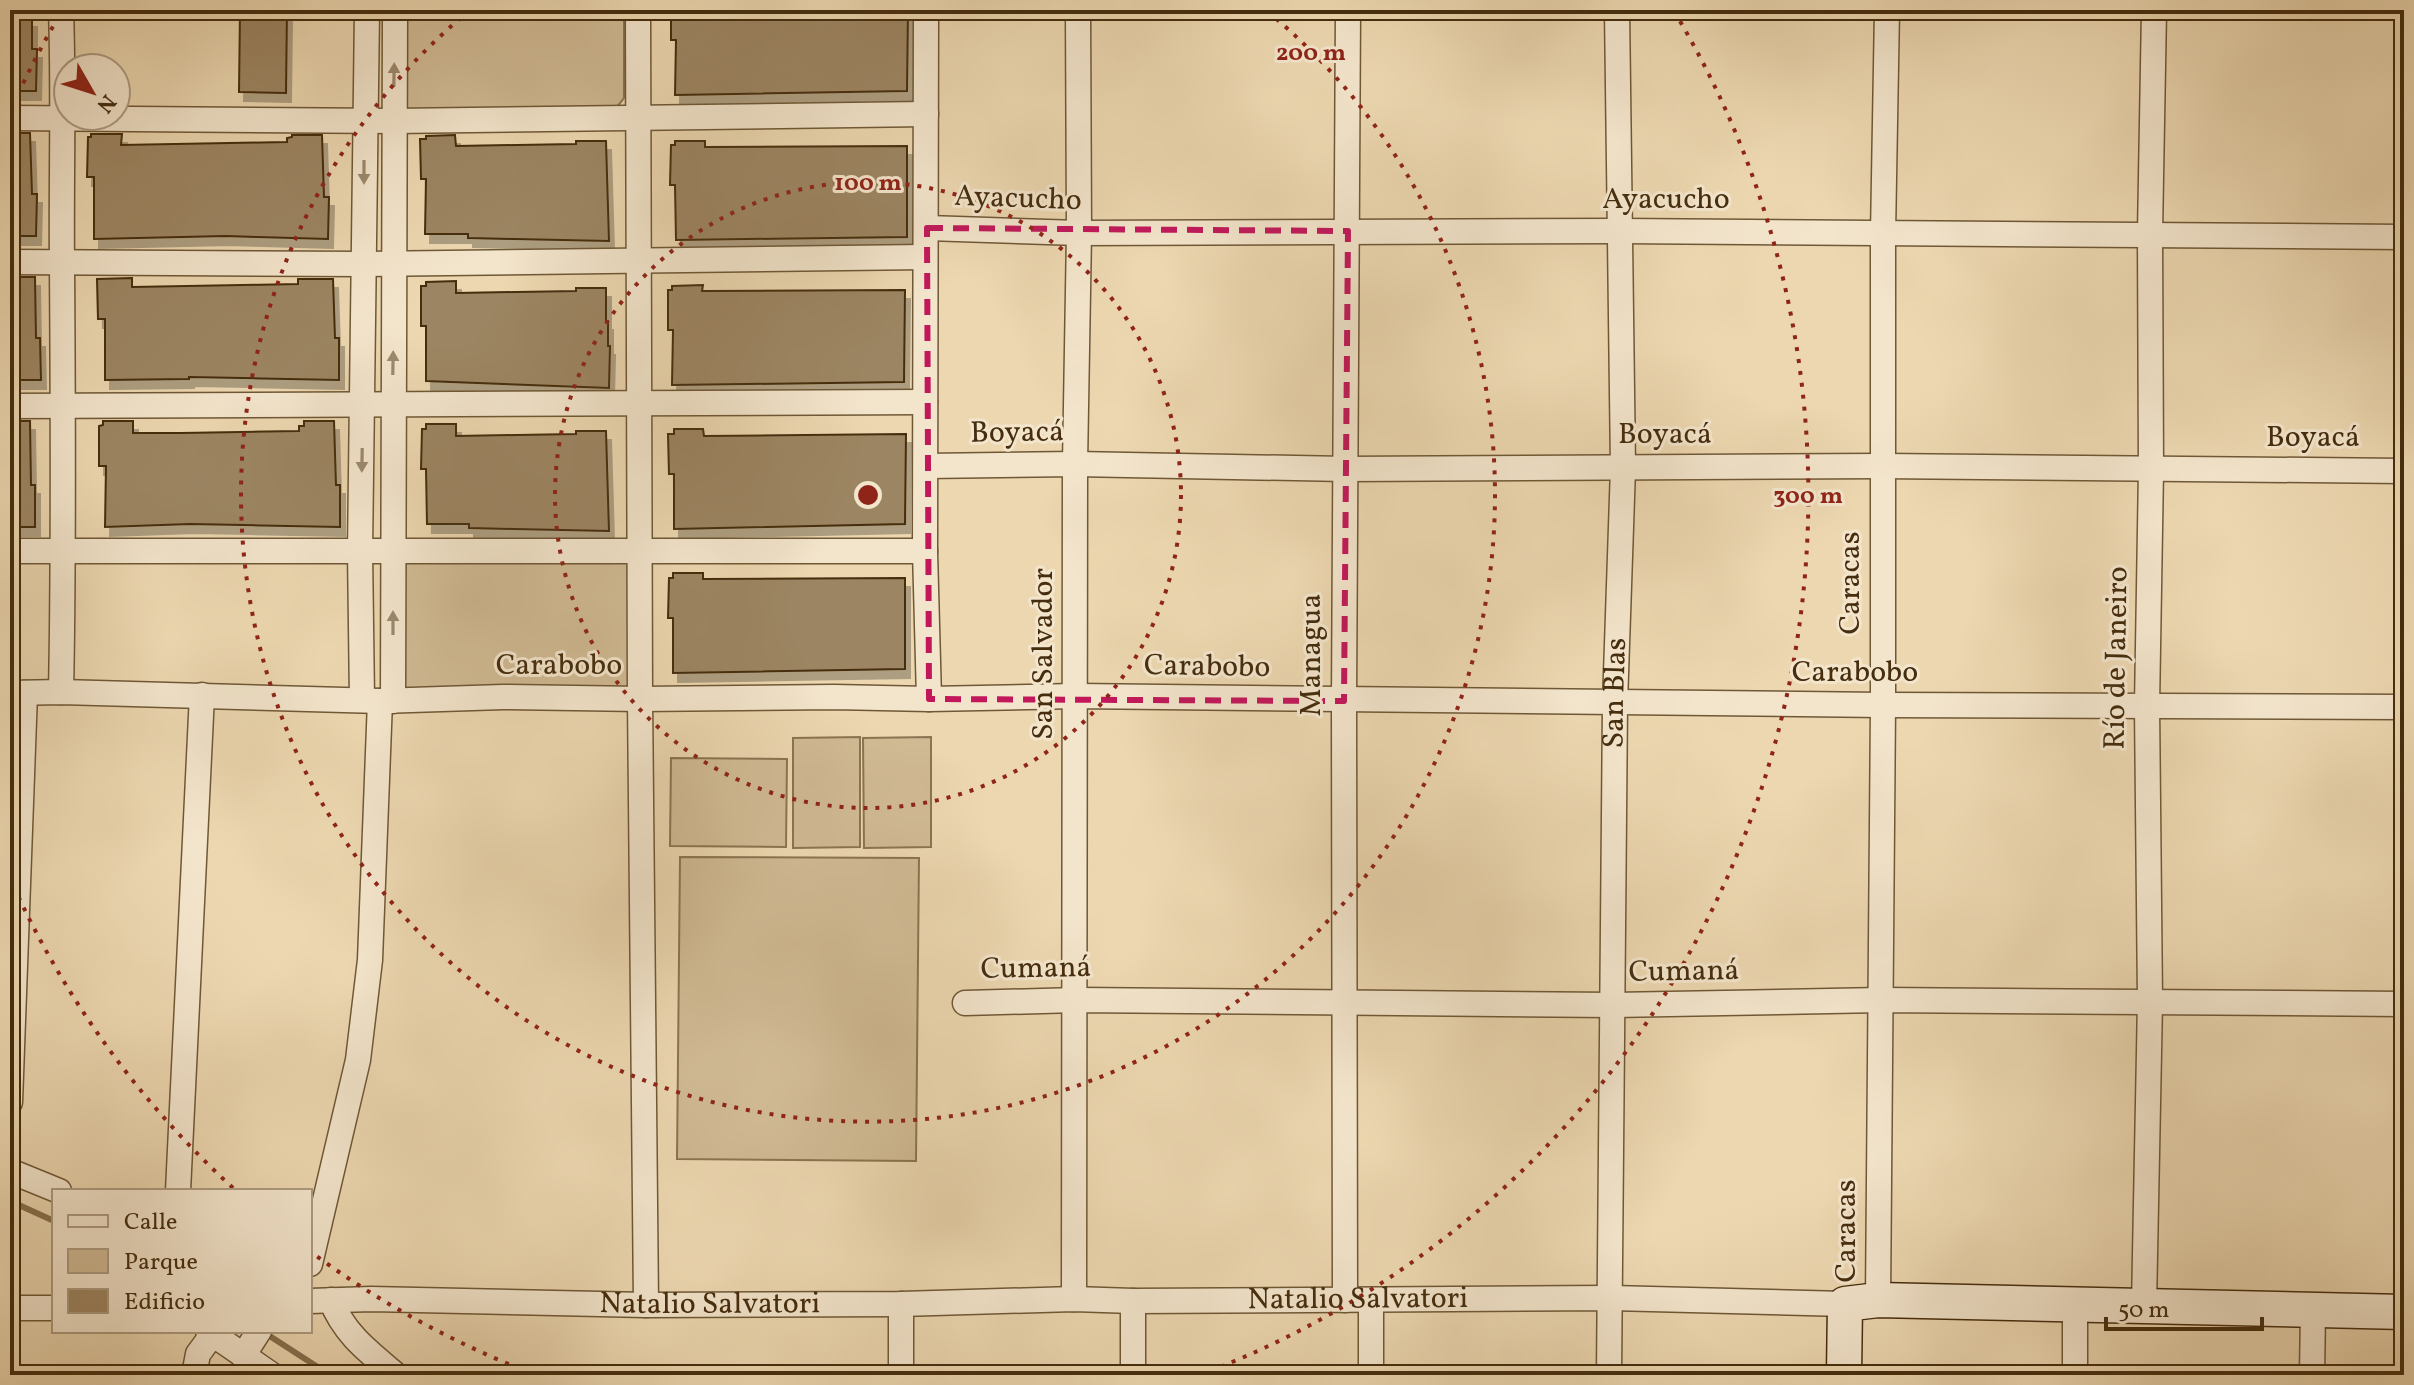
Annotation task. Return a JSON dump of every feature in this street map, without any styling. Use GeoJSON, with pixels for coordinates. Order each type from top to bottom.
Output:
{"type":"FeatureCollection","features":[{"type":"Feature","properties":{"kind":"street"},"geometry":{"type":"LineString","coordinates":[[61,10],[62,52]]}},
{"type":"Feature","properties":{"kind":"street"},"geometry":{"type":"LineString","coordinates":[[367,10],[360,551],[379,701]]}},
{"type":"Feature","properties":{"kind":"street"},"geometry":{"type":"LineString","coordinates":[[312,1256],[358,1060],[370,960],[379,701],[393,551],[395,10]]}},
{"type":"Feature","properties":{"kind":"street"},"geometry":{"type":"LineString","coordinates":[[638,10],[638,405],[646,1305]]}},
{"type":"Feature","properties":{"kind":"street"},"geometry":{"type":"LineString","coordinates":[[926,10],[925,551],[929,699]]}},
{"type":"Feature","properties":{"kind":"street","name":"San Salvador"},"geometry":{"type":"LineString","coordinates":[[1074,1299],[1078,10]]}},
{"type":"Feature","properties":{"kind":"street","name":"Managua"},"geometry":{"type":"LineString","coordinates":[[1345,1300],[1348,10]]}},
{"type":"Feature","properties":{"kind":"street","name":"San Blas"},"geometry":{"type":"LineString","coordinates":[[1609,1375],[1615,703],[1623,468],[1617,10]]}},
{"type":"Feature","properties":{"kind":"street","name":"Caracas"},"geometry":{"type":"LineString","coordinates":[[1878,1300],[1883,234],[1887,10]]}},
{"type":"Feature","properties":{"kind":"street","name":"Río de Janeiro"},"geometry":{"type":"LineString","coordinates":[[2144,1306],[2150,1001],[2147,706],[2154,10]]}},
{"type":"Feature","properties":{"kind":"street"},"geometry":{"type":"LineString","coordinates":[[132,119],[394,121],[926,114]]}},
{"type":"Feature","properties":{"kind":"street"},"geometry":{"type":"LineString","coordinates":[[10,118],[52,119]]}},
{"type":"Feature","properties":{"kind":"street"},"geometry":{"type":"LineString","coordinates":[[61,692],[64,132]]}},
{"type":"Feature","properties":{"kind":"street","name":"Ayacucho"},"geometry":{"type":"LineString","coordinates":[[927,228],[1079,233],[1620,231],[2404,237]]}},
{"type":"Feature","properties":{"kind":"street"},"geometry":{"type":"LineString","coordinates":[[10,262],[364,264],[925,257]]}},
{"type":"Feature","properties":{"kind":"street"},"geometry":{"type":"LineString","coordinates":[[10,406],[925,402]]}},
{"type":"Feature","properties":{"kind":"street","name":"Boyacá"},"geometry":{"type":"LineString","coordinates":[[926,466],[1075,464],[1346,469],[1882,466],[2404,471]]}},
{"type":"Feature","properties":{"kind":"street"},"geometry":{"type":"LineString","coordinates":[[10,551],[925,551]]}},
{"type":"Feature","properties":{"kind":"street"},"geometry":{"type":"LineString","coordinates":[[10,1102],[17,693]]}},
{"type":"Feature","properties":{"kind":"street","name":"Carabobo"},"geometry":{"type":"LineString","coordinates":[[17,693],[379,701],[503,697],[929,699],[1076,696],[1344,701],[2404,707]]}},
{"type":"Feature","properties":{"kind":"street"},"geometry":{"type":"LineString","coordinates":[[178,1189],[202,695]]}},
{"type":"Feature","properties":{"kind":"street","name":"Cumaná"},"geometry":{"type":"LineString","coordinates":[[965,1003],[1077,1000],[1614,1005],[1881,1000],[2404,1004]]}},
{"type":"Feature","properties":{"kind":"street"},"geometry":{"type":"LineString","coordinates":[[10,1171],[54,1189]]}},
{"type":"Feature","properties":{"kind":"street","name":"Natalio Salvatori"},"geometry":{"type":"LineString","coordinates":[[321,1300],[646,1305],[901,1304],[1074,1299],[1611,1298],[1845,1304],[1878,1300],[2075,1303],[2404,1312]]}},
{"type":"Feature","properties":{"kind":"street"},"geometry":{"type":"LineString","coordinates":[[321,1300],[355,1340],[396,1375]]}},
{"type":"Feature","properties":{"kind":"street"},"geometry":{"type":"LineString","coordinates":[[1371,1300],[1371,1375]]}},
{"type":"Feature","properties":{"kind":"street"},"geometry":{"type":"LineString","coordinates":[[1133,1301],[1133,1375]]}},
{"type":"Feature","properties":{"kind":"street"},"geometry":{"type":"LineString","coordinates":[[2075,1303],[2075,1375]]}},
{"type":"Feature","properties":{"kind":"street"},"geometry":{"type":"LineString","coordinates":[[901,1304],[901,1375]]}},
{"type":"Feature","properties":{"kind":"street"},"geometry":{"type":"LineString","coordinates":[[1844,1375],[1845,1304]]}},
{"type":"Feature","properties":{"kind":"street"},"geometry":{"type":"LineString","coordinates":[[10,1308],[52,1308]]}},
{"type":"Feature","properties":{"kind":"street"},"geometry":{"type":"LineString","coordinates":[[2312,1375],[2313,1311]]}},
{"type":"Feature","properties":{"kind":"street"},"geometry":{"type":"LineString","coordinates":[[194,1375],[198,1354],[211,1333]]}},
{"type":"Feature","properties":{"kind":"street"},"geometry":{"type":"LineString","coordinates":[[217,1333],[253,1341],[272,1375]]}},
{"type":"Feature","properties":{"kind":"highlighted area"},"geometry":{"type":"Polygon","coordinates":[[[927,228],[1348,231],[1344,701],[929,699],[927,228]]]}},
{"type":"Feature","properties":{"kind":"green space"},"geometry":{"type":"Polygon","coordinates":[[[401,10],[624,10],[624,98],[616,108],[405,111],[401,10]]]}},
{"type":"Feature","properties":{"kind":"green space"},"geometry":{"type":"Polygon","coordinates":[[[640,549],[640,699],[393,701],[393,551],[640,549]]]}},
{"type":"Feature","properties":{"kind":"green space"},"geometry":{"type":"Polygon","coordinates":[[[860,737],[860,847],[793,848],[793,738],[860,737]]]}},
{"type":"Feature","properties":{"kind":"green space"},"geometry":{"type":"Polygon","coordinates":[[[931,737],[931,847],[864,848],[863,738],[931,737]]]}},
{"type":"Feature","properties":{"kind":"green space"},"geometry":{"type":"Polygon","coordinates":[[[671,758],[787,759],[786,847],[670,846],[671,758]]]}},
{"type":"Feature","properties":{"kind":"green space"},"geometry":{"type":"Polygon","coordinates":[[[680,857],[919,858],[916,1161],[677,1159],[680,857]]]}},
{"type":"Feature","properties":{"kind":"building"},"geometry":{"type":"Polygon","coordinates":[[[240,10],[287,10],[286,93],[239,92],[240,10]]]}},
{"type":"Feature","properties":{"kind":"building"},"geometry":{"type":"Polygon","coordinates":[[[671,10],[908,10],[907,91],[675,95],[676,40],[671,40],[671,10]]]}},
{"type":"Feature","properties":{"kind":"building"},"geometry":{"type":"Polygon","coordinates":[[[10,18],[32,18],[32,49],[37,49],[36,91],[10,91],[10,18]]]}},
{"type":"Feature","properties":{"kind":"building"},"geometry":{"type":"Polygon","coordinates":[[[10,133],[30,133],[32,194],[37,194],[36,236],[10,236],[10,133]]]}},
{"type":"Feature","properties":{"kind":"building"},"geometry":{"type":"Polygon","coordinates":[[[91,134],[122,134],[121,145],[287,142],[292,135],[322,135],[324,197],[329,197],[328,239],[226,236],[94,239],[94,177],[87,177],[88,137],[91,134]]]}},
{"type":"Feature","properties":{"kind":"building"},"geometry":{"type":"Polygon","coordinates":[[[455,135],[456,146],[606,141],[609,241],[425,234],[426,179],[421,179],[420,139],[455,135]]]}},
{"type":"Feature","properties":{"kind":"building"},"geometry":{"type":"Polygon","coordinates":[[[675,141],[705,141],[705,147],[907,146],[907,237],[676,240],[675,185],[670,185],[671,145],[675,145],[675,141]]]}},
{"type":"Feature","properties":{"kind":"building"},"geometry":{"type":"Polygon","coordinates":[[[10,277],[35,277],[36,338],[40,338],[41,380],[10,380],[10,277]]]}},
{"type":"Feature","properties":{"kind":"building"},"geometry":{"type":"Polygon","coordinates":[[[132,278],[132,287],[298,284],[298,279],[333,279],[335,338],[339,338],[339,380],[189,377],[105,380],[105,319],[98,319],[97,279],[132,278]]]}},
{"type":"Feature","properties":{"kind":"building"},"geometry":{"type":"Polygon","coordinates":[[[456,281],[456,293],[606,288],[609,388],[426,381],[426,326],[421,326],[421,286],[426,286],[426,282],[456,281]]]}},
{"type":"Feature","properties":{"kind":"building"},"geometry":{"type":"Polygon","coordinates":[[[703,285],[702,291],[905,290],[904,382],[672,385],[673,330],[668,330],[668,290],[672,290],[672,286],[703,285]]]}},
{"type":"Feature","properties":{"kind":"building"},"geometry":{"type":"Polygon","coordinates":[[[10,421],[30,421],[35,527],[10,527],[10,421]]]}},
{"type":"Feature","properties":{"kind":"building"},"geometry":{"type":"Polygon","coordinates":[[[103,421],[133,421],[133,433],[180,433],[299,431],[304,421],[334,421],[340,527],[190,524],[105,527],[106,466],[99,466],[99,426],[103,425],[103,421]]]}},
{"type":"Feature","properties":{"kind":"building"},"geometry":{"type":"Polygon","coordinates":[[[426,424],[456,424],[456,436],[606,431],[609,531],[427,524],[426,469],[421,469],[422,429],[426,429],[426,424]]]}},
{"type":"Feature","properties":{"kind":"building"},"geometry":{"type":"Polygon","coordinates":[[[674,429],[703,429],[704,436],[906,434],[905,524],[674,529],[674,474],[669,474],[668,434],[674,434],[674,429]]]}},
{"type":"Feature","properties":{"kind":"building"},"geometry":{"type":"Polygon","coordinates":[[[673,573],[703,573],[703,579],[905,578],[905,669],[673,673],[673,618],[668,618],[669,578],[673,578],[673,573]]]}},
{"type":"Feature","properties":{"kind":"waterway"},"geometry":{"type":"LineString","coordinates":[[10,1201],[52,1220]]}},
{"type":"Feature","properties":{"kind":"waterway"},"geometry":{"type":"LineString","coordinates":[[265,1333],[330,1375]]}}]}
